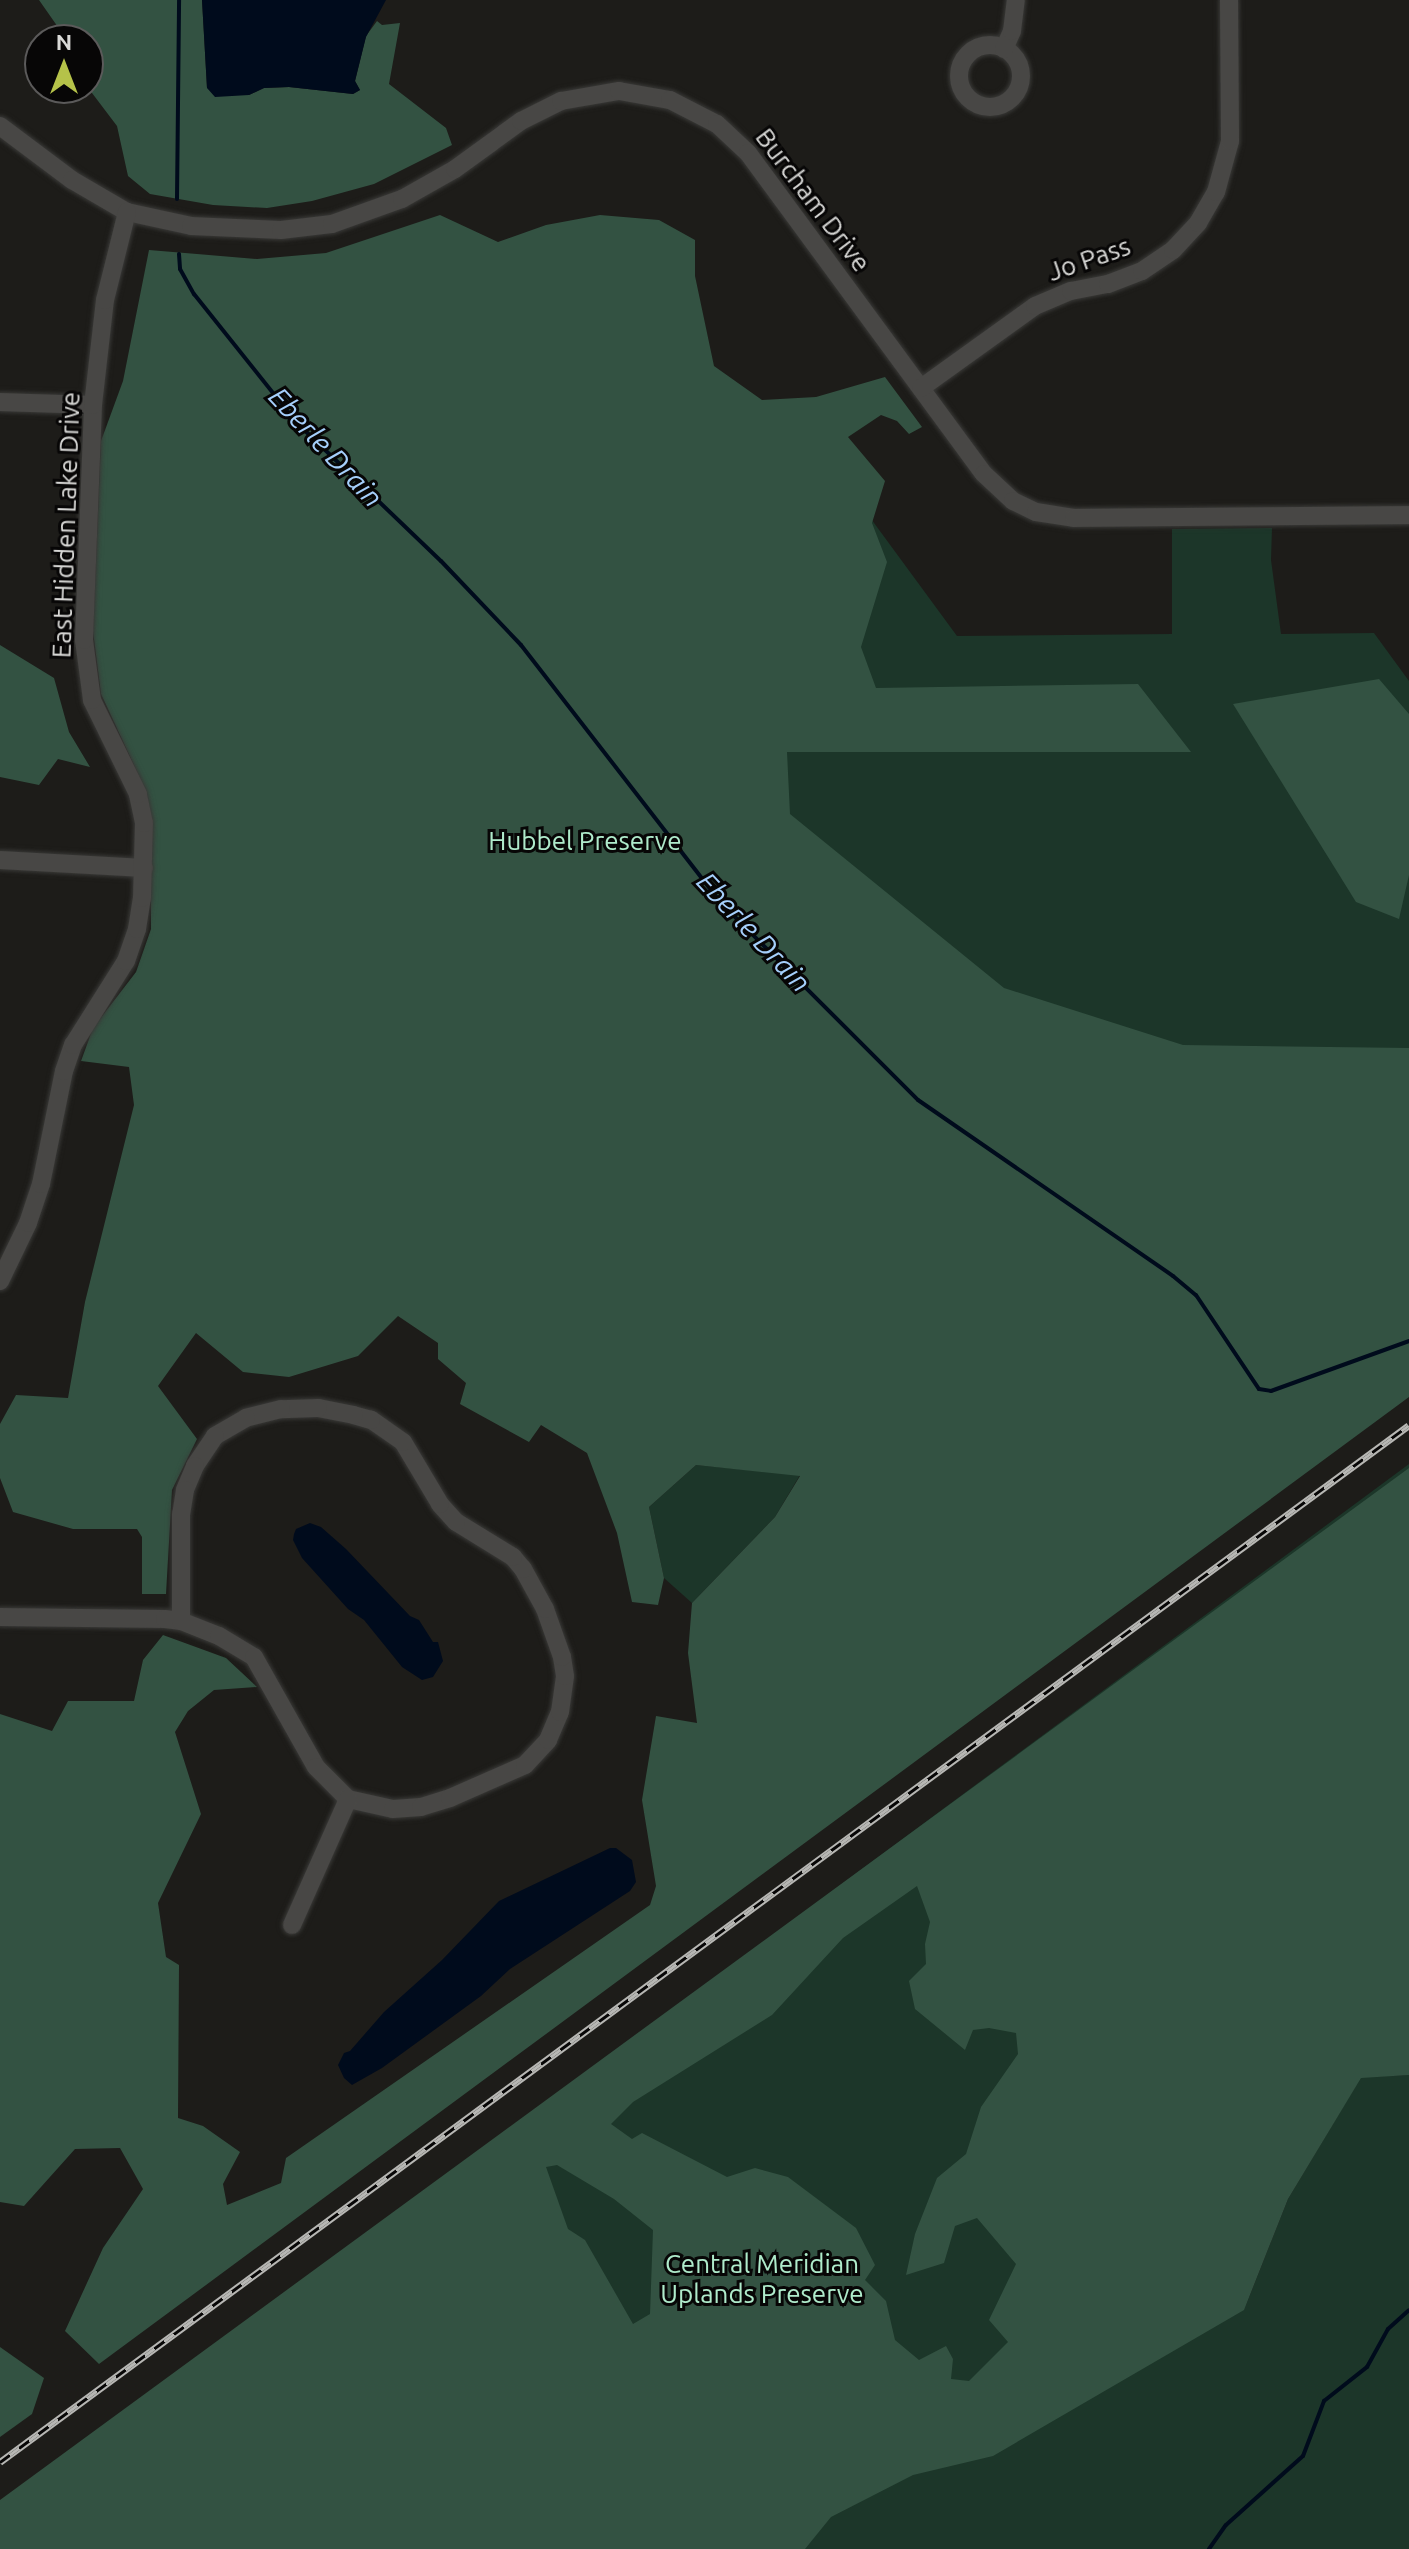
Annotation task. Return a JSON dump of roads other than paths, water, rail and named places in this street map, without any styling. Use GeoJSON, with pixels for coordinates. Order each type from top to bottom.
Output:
{"type":"FeatureCollection","features":[{"type":"Feature","properties":{"kind":"street"},"geometry":{"type":"LineString","coordinates":[[1004,49],[1015,20],[1016,0]]}},
{"type":"Feature","properties":{"kind":"street","name":"Jo Pass"},"geometry":{"type":"LineString","coordinates":[[921,388],[1035,306],[1071,291],[1108,284],[1142,271],[1173,250],[1198,223],[1223,176],[1230,141],[1229,0]]}},
{"type":"Feature","properties":{"kind":"street","name":"Burcham Drive"},"geometry":{"type":"LineString","coordinates":[[0,126],[72,180],[127,212],[228,230],[289,230],[332,224],[376,210],[420,190],[549,106],[604,92],[657,96],[706,117],[748,153],[993,485],[1013,501],[1036,512],[1074,518],[1409,515]]}},
{"type":"Feature","properties":{"kind":"street","name":"East Hidden Lake Drive"},"geometry":{"type":"LineString","coordinates":[[0,1281],[23,1235],[41,1184],[64,1071],[73,1045],[126,961],[137,929],[144,868],[144,823],[138,794],[97,713],[84,640],[93,405],[105,300],[127,212]]}},
{"type":"Feature","properties":{"kind":"street"},"geometry":{"type":"LineString","coordinates":[[0,402],[93,405]]}},
{"type":"Feature","properties":{"kind":"street"},"geometry":{"type":"LineString","coordinates":[[0,860],[144,868]]}},
{"type":"Feature","properties":{"kind":"street"},"geometry":{"type":"LineString","coordinates":[[0,1617],[181,1621],[219,1636],[254,1657],[316,1767],[348,1799],[393,1809],[421,1807],[525,1765],[548,1740],[560,1712],[565,1676],[562,1657],[535,1589],[513,1557],[456,1522],[440,1504],[403,1442],[385,1429],[354,1415],[318,1408],[281,1409],[246,1418],[215,1436],[195,1466],[181,1514],[181,1621]]}},
{"type":"Feature","properties":{"kind":"street"},"geometry":{"type":"LineString","coordinates":[[292,1925],[348,1799]]}},
{"type":"Feature","properties":{"kind":"water"},"geometry":{"type":"Polygon","coordinates":[[[202,0],[386,0],[366,37],[355,81],[360,90],[353,94],[289,87],[264,88],[249,95],[215,97],[207,88],[202,0]]]}},
{"type":"Feature","properties":{"kind":"water"},"geometry":{"type":"Polygon","coordinates":[[[310,1523],[321,1527],[346,1549],[410,1616],[419,1620],[433,1642],[438,1642],[443,1661],[433,1677],[422,1680],[402,1667],[364,1620],[348,1609],[302,1558],[293,1540],[294,1534],[296,1529],[310,1523]]]}},
{"type":"Feature","properties":{"kind":"water"},"geometry":{"type":"Polygon","coordinates":[[[610,1848],[616,1848],[632,1860],[636,1882],[630,1891],[510,1969],[481,1996],[382,2068],[352,2085],[344,2078],[338,2065],[344,2053],[350,2051],[384,2012],[442,1960],[499,1901],[610,1848]]]}},
{"type":"Feature","properties":{"kind":"waterway","name":"Eberle Drain"},"geometry":{"type":"LineString","coordinates":[[177,199],[179,0]]}},
{"type":"Feature","properties":{"kind":"waterway","name":"Eberle Drain"},"geometry":{"type":"LineString","coordinates":[[179,254],[180,269],[194,294],[297,423],[441,561],[521,645],[722,904],[918,1100],[1196,1295],[1259,1389],[1271,1391],[1409,1341]]}},
{"type":"Feature","properties":{"kind":"waterway"},"geometry":{"type":"LineString","coordinates":[[1209,2549],[1226,2525],[1303,2456],[1324,2401],[1367,2367],[1388,2329],[1409,2310]]}},
{"type":"Feature","properties":{"kind":"railway"},"geometry":{"type":"LineString","coordinates":[[0,2462],[1409,1425]]}},
{"type":"Feature","properties":{"kind":"park label","name":"Hubbel Preserve"},"geometry":{"type":"Point","coordinates":[585,841]}},
{"type":"Feature","properties":{"kind":"park label","name":"Central Meridian Uplands Preserve"},"geometry":{"type":"Point","coordinates":[762,2279]}}]}
